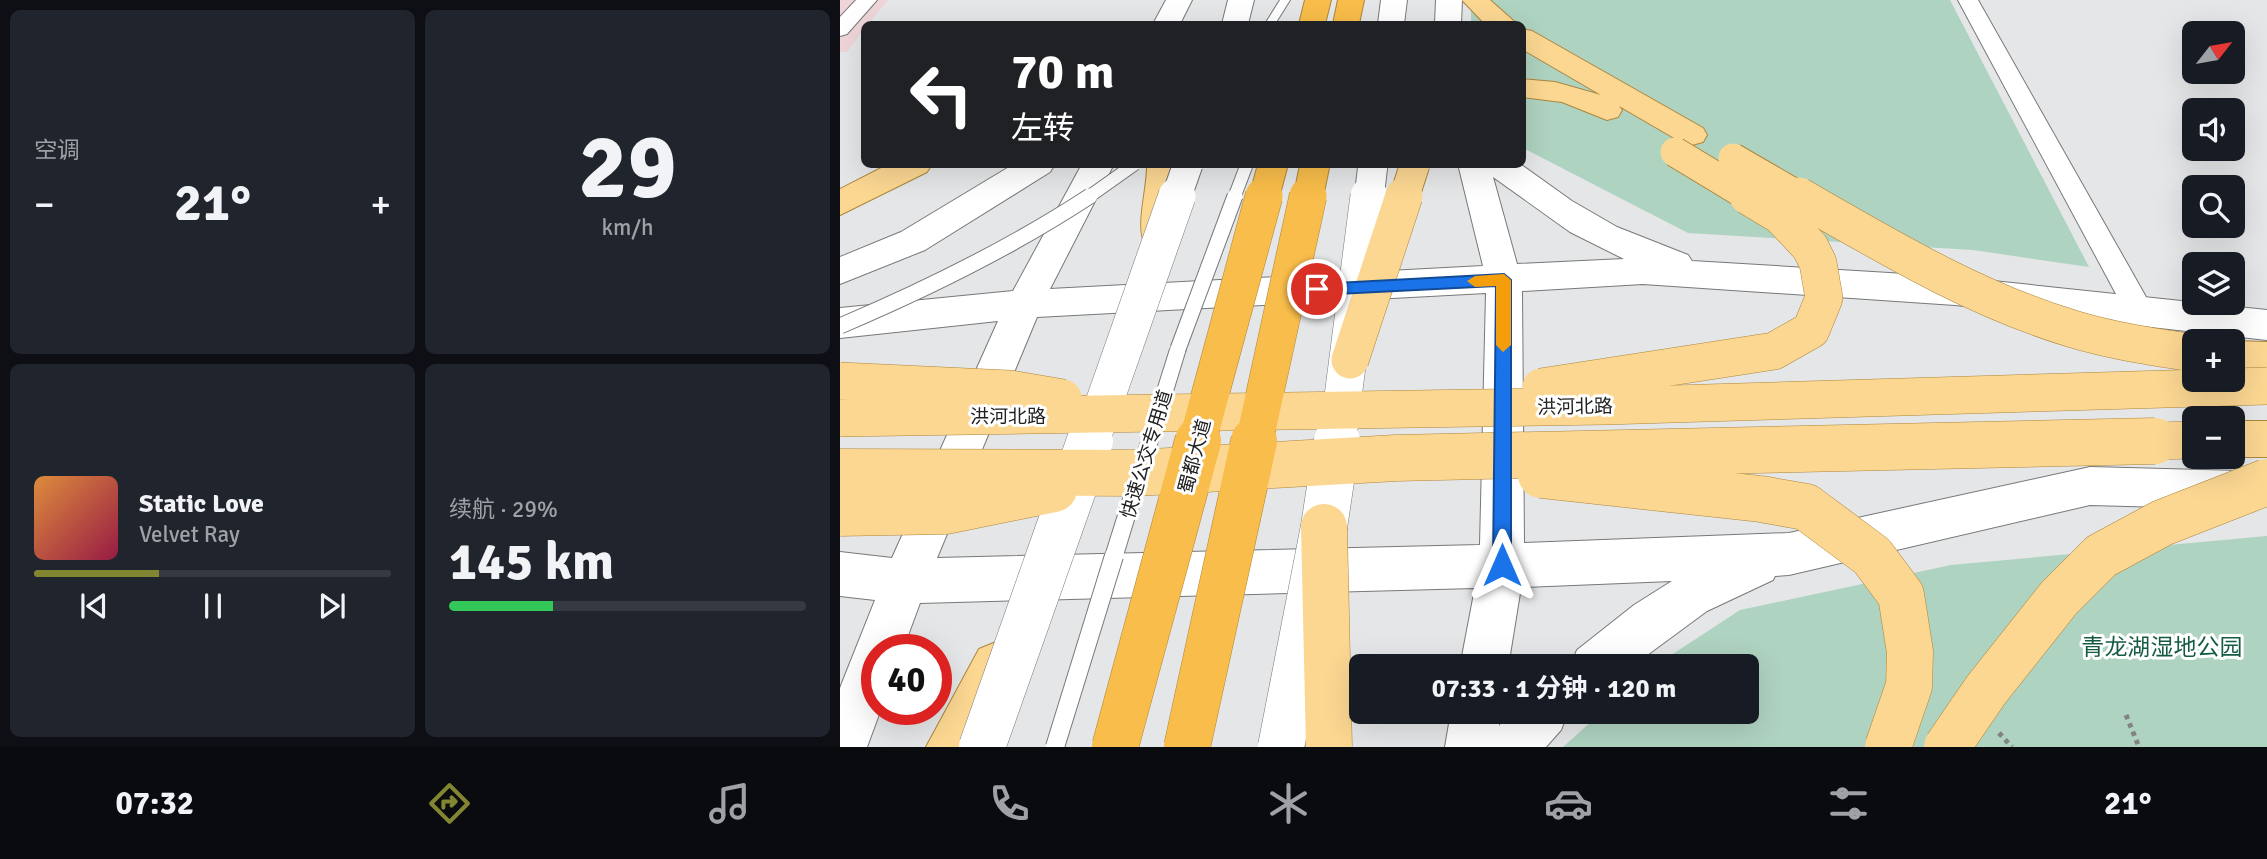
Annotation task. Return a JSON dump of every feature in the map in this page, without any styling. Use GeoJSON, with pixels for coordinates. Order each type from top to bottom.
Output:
{"type":"FeatureCollection","features":[{"type":"Feature","properties":{"kind":"highway","name":"蜀都大道"},"geometry":{"type":"LineString","coordinates":[[1115,747],[1272,168]]}},
{"type":"Feature","properties":{"kind":"highway"},"geometry":{"type":"LineString","coordinates":[[1187,747],[1314,168]]}},
{"type":"Feature","properties":{"kind":"main road"},"geometry":{"type":"LineString","coordinates":[[1475,0],[1498,21]]}},
{"type":"Feature","properties":{"kind":"main road"},"geometry":{"type":"LineString","coordinates":[[1526,39],[1922,264],[2033,315],[2093,334],[2182,352]]}},
{"type":"Feature","properties":{"kind":"main road"},"geometry":{"type":"LineString","coordinates":[[1396,410],[1774,351],[1811,330],[1824,298],[1818,263],[1810,247],[1781,216],[1599,105],[1543,88],[1526,88]]}},
{"type":"Feature","properties":{"kind":"main road"},"geometry":{"type":"LineString","coordinates":[[840,203],[908,168]]}},
{"type":"Feature","properties":{"kind":"main road"},"geometry":{"type":"LineString","coordinates":[[1152,271],[1163,168]]}},
{"type":"Feature","properties":{"kind":"main road"},"geometry":{"type":"LineString","coordinates":[[1350,360],[1414,168]]}},
{"type":"Feature","properties":{"kind":"main road"},"geometry":{"type":"LineString","coordinates":[[2245,357],[2267,358]]}},
{"type":"Feature","properties":{"kind":"main road"},"geometry":{"type":"LineString","coordinates":[[840,381],[1010,388],[1155,415]]}},
{"type":"Feature","properties":{"kind":"main road","name":"洪河北路"},"geometry":{"type":"LineString","coordinates":[[840,418],[1396,410],[2267,386]]}},
{"type":"Feature","properties":{"kind":"main road"},"geometry":{"type":"LineString","coordinates":[[2245,439],[2267,439]]}},
{"type":"Feature","properties":{"kind":"main road"},"geometry":{"type":"LineString","coordinates":[[840,472],[1135,473],[1396,458],[2182,440]]}},
{"type":"Feature","properties":{"kind":"main road"},"geometry":{"type":"LineString","coordinates":[[1396,458],[1761,499],[1806,507],[1872,556],[1901,595],[1910,652],[1909,686],[1888,747]]}},
{"type":"Feature","properties":{"kind":"main road"},"geometry":{"type":"LineString","coordinates":[[840,513],[946,511],[1135,473]]}},
{"type":"Feature","properties":{"kind":"main road"},"geometry":{"type":"LineString","coordinates":[[1947,747],[1986,690],[2059,598],[2101,556],[2162,523],[2267,482]]}},
{"type":"Feature","properties":{"kind":"main road"},"geometry":{"type":"LineString","coordinates":[[1324,527],[1329,747]]}},
{"type":"Feature","properties":{"kind":"main road"},"geometry":{"type":"LineString","coordinates":[[951,747],[1038,591]]}},
{"type":"Feature","properties":{"kind":"street"},"geometry":{"type":"LineString","coordinates":[[840,30],[867,0]]}},
{"type":"Feature","properties":{"kind":"street"},"geometry":{"type":"LineString","coordinates":[[1169,21],[1180,0]]}},
{"type":"Feature","properties":{"kind":"street"},"geometry":{"type":"LineString","coordinates":[[1236,21],[1241,0]]}},
{"type":"Feature","properties":{"kind":"street"},"geometry":{"type":"LineString","coordinates":[[1391,21],[1394,0]]}},
{"type":"Feature","properties":{"kind":"street"},"geometry":{"type":"LineString","coordinates":[[1448,21],[1449,0]]}},
{"type":"Feature","properties":{"kind":"street"},"geometry":{"type":"LineString","coordinates":[[1968,0],[2140,312]]}},
{"type":"Feature","properties":{"kind":"street"},"geometry":{"type":"LineString","coordinates":[[840,271],[913,241],[1032,168]]}},
{"type":"Feature","properties":{"kind":"street"},"geometry":{"type":"LineString","coordinates":[[885,634],[1024,304],[1096,168]]}},
{"type":"Feature","properties":{"kind":"street"},"geometry":{"type":"LineString","coordinates":[[982,747],[1187,168]]}},
{"type":"Feature","properties":{"kind":"street"},"geometry":{"type":"LineString","coordinates":[[1281,747],[1324,527],[1350,360],[1373,168]]}},
{"type":"Feature","properties":{"kind":"street"},"geometry":{"type":"LineString","coordinates":[[1475,168],[1504,280],[1502,565],[1486,654]]}},
{"type":"Feature","properties":{"kind":"street"},"geometry":{"type":"LineString","coordinates":[[1502,168],[1541,199],[1599,232],[1654,257],[1726,277]]}},
{"type":"Feature","properties":{"kind":"street"},"geometry":{"type":"LineString","coordinates":[[840,325],[1024,304],[1643,271],[1955,292],[2267,325]]}},
{"type":"Feature","properties":{"kind":"street"},"geometry":{"type":"LineString","coordinates":[[1610,654],[1670,606],[1726,575],[1789,554],[2090,486],[2267,491]]}},
{"type":"Feature","properties":{"kind":"street"},"geometry":{"type":"LineString","coordinates":[[840,574],[905,581],[1502,565],[1789,554]]}},
{"type":"Feature","properties":{"kind":"street"},"geometry":{"type":"LineString","coordinates":[[842,747],[861,697]]}},
{"type":"Feature","properties":{"kind":"street"},"geometry":{"type":"LineString","coordinates":[[1469,747],[1474,724]]}},
{"type":"Feature","properties":{"kind":"street"},"geometry":{"type":"LineString","coordinates":[[1514,747],[1533,724]]}},
{"type":"Feature","properties":{"kind":"lane"},"geometry":{"type":"LineString","coordinates":[[1272,21],[1284,0]]}},
{"type":"Feature","properties":{"kind":"lane"},"geometry":{"type":"LineString","coordinates":[[840,325],[975,265],[1097,193],[1130,168]]}},
{"type":"Feature","properties":{"kind":"lane","name":"快速公交专用道"},"geometry":{"type":"LineString","coordinates":[[1055,747],[1178,349],[1246,168]]}},
{"type":"Feature","properties":{"kind":"path"},"geometry":{"type":"LineString","coordinates":[[2126,715],[2139,747]]}},
{"type":"Feature","properties":{"kind":"shaded area"},"geometry":{"type":"Polygon","coordinates":[[[840,0],[888,0],[870,21],[861,21],[861,33],[847,52],[840,52],[840,0]]]}},
{"type":"Feature","properties":{"kind":"green space"},"geometry":{"type":"Polygon","coordinates":[[[1471,0],[1950,0],[2089,267],[1973,250],[1688,233],[1526,150],[1526,21],[1471,21],[1471,0]]]}},
{"type":"Feature","properties":{"kind":"green space","name":"青龙湖湿地公园"},"geometry":{"type":"Polygon","coordinates":[[[2267,536],[2267,747],[1563,747],[1589,724],[1759,724],[1759,654],[1673,654],[1740,610],[1951,565],[2267,536]]]}},
{"type":"Feature","properties":{"kind":"slow traffic"},"geometry":{"type":"LineString","coordinates":[[1475,281],[1504,280],[1503,345]]}},
{"type":"Feature","properties":{"kind":"route"},"geometry":{"type":"LineString","coordinates":[[1317,289],[1504,280],[1502,565]]}}]}
